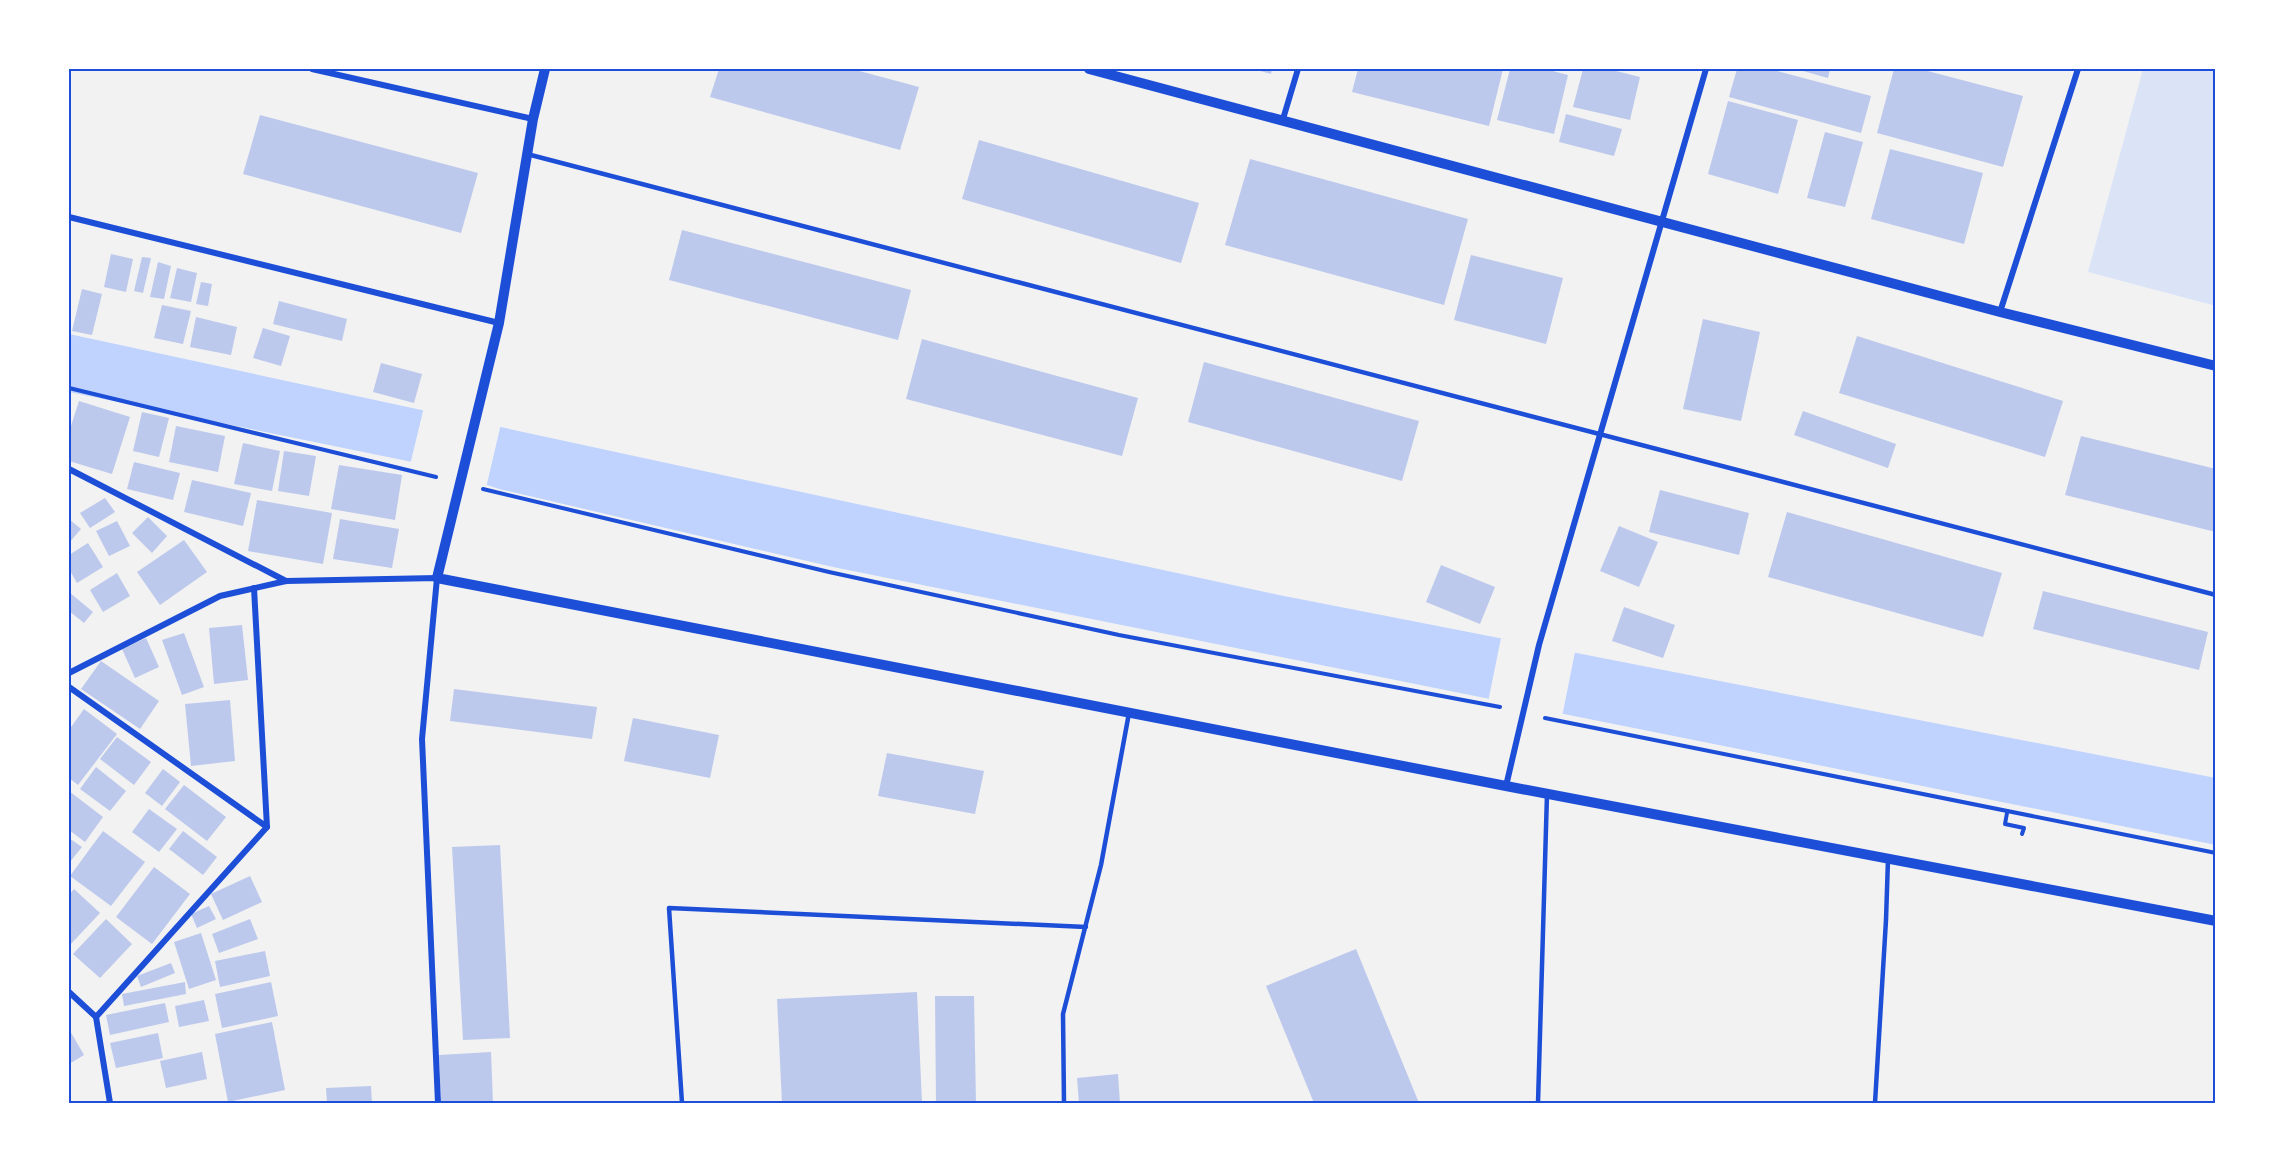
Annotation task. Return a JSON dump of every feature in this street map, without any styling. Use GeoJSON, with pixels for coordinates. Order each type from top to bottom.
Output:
{"type":"FeatureCollection","features":[{"type":"Feature","properties":{"kind":"street"},"geometry":{"type":"LineString","coordinates":[[312,69],[533,119]]}},
{"type":"Feature","properties":{"kind":"street"},"geometry":{"type":"LineString","coordinates":[[438,1103],[422,739],[437,578],[499,323],[526,154],[545,69]]}},
{"type":"Feature","properties":{"kind":"street"},"geometry":{"type":"LineString","coordinates":[[1089,69],[2000,312],[2216,366]]}},
{"type":"Feature","properties":{"kind":"street"},"geometry":{"type":"LineString","coordinates":[[1283,119],[1298,69]]}},
{"type":"Feature","properties":{"kind":"street"},"geometry":{"type":"LineString","coordinates":[[1506,786],[1539,645],[1706,69]]}},
{"type":"Feature","properties":{"kind":"street"},"geometry":{"type":"LineString","coordinates":[[2000,312],[2078,69]]}},
{"type":"Feature","properties":{"kind":"street"},"geometry":{"type":"LineString","coordinates":[[69,217],[499,323]]}},
{"type":"Feature","properties":{"kind":"street"},"geometry":{"type":"LineString","coordinates":[[69,469],[286,581]]}},
{"type":"Feature","properties":{"kind":"street"},"geometry":{"type":"LineString","coordinates":[[69,673],[220,596],[286,581],[437,578],[1547,794],[2216,921]]}},
{"type":"Feature","properties":{"kind":"street"},"geometry":{"type":"LineString","coordinates":[[96,1017],[267,827],[254,588]]}},
{"type":"Feature","properties":{"kind":"street"},"geometry":{"type":"LineString","coordinates":[[69,687],[267,827]]}},
{"type":"Feature","properties":{"kind":"street"},"geometry":{"type":"LineString","coordinates":[[69,992],[96,1017],[110,1103]]}},
{"type":"Feature","properties":{"kind":"lane"},"geometry":{"type":"LineString","coordinates":[[526,154],[2216,595]]}},
{"type":"Feature","properties":{"kind":"lane"},"geometry":{"type":"LineString","coordinates":[[1064,1103],[1063,1014],[1101,866],[1129,713]]}},
{"type":"Feature","properties":{"kind":"lane"},"geometry":{"type":"LineString","coordinates":[[1538,1103],[1547,794]]}},
{"type":"Feature","properties":{"kind":"lane"},"geometry":{"type":"LineString","coordinates":[[1875,1103],[1888,859]]}},
{"type":"Feature","properties":{"kind":"lane"},"geometry":{"type":"LineString","coordinates":[[682,1103],[669,908],[1086,927]]}},
{"type":"Feature","properties":{"kind":"path"},"geometry":{"type":"LineString","coordinates":[[69,388],[438,477]]}},
{"type":"Feature","properties":{"kind":"path"},"geometry":{"type":"LineString","coordinates":[[481,488],[829,572],[1107,633],[1483,704]]}},
{"type":"Feature","properties":{"kind":"path"},"geometry":{"type":"LineString","coordinates":[[1566,723],[2216,853]]}},
{"type":"Feature","properties":{"kind":"path"},"geometry":{"type":"LineString","coordinates":[[2007,813],[2005,824],[2024,828],[2022,834]]}},
{"type":"Feature","properties":{"kind":"shaded area"},"geometry":{"type":"Polygon","coordinates":[[[2143,69],[2216,69],[2216,306],[2088,272],[2143,69]]]}},
{"type":"Feature","properties":{"kind":"water"},"geometry":{"type":"Polygon","coordinates":[[[69,334],[1279,595],[2216,778],[2216,845],[833,567],[499,489],[432,466],[69,392],[69,334]]]}},
{"type":"Feature","properties":{"kind":"pier"},"geometry":{"type":"Polygon","coordinates":[[[424,407],[501,424],[486,488],[432,469],[410,465],[424,407]]]}},
{"type":"Feature","properties":{"kind":"pier"},"geometry":{"type":"Polygon","coordinates":[[[1501,638],[1575,652],[1562,717],[1488,702],[1501,638]]]}},
{"type":"Feature","properties":{"kind":"building"},"geometry":{"type":"Polygon","coordinates":[[[719,69],[852,69],[919,87],[900,150],[710,97],[719,69]]]}},
{"type":"Feature","properties":{"kind":"building"},"geometry":{"type":"Polygon","coordinates":[[[1253,69],[1272,69],[1271,74],[1253,69]]]}},
{"type":"Feature","properties":{"kind":"building"},"geometry":{"type":"Polygon","coordinates":[[[1358,69],[1503,69],[1489,126],[1352,92],[1358,69]]]}},
{"type":"Feature","properties":{"kind":"building"},"geometry":{"type":"Polygon","coordinates":[[[1510,69],[1545,69],[1568,75],[1554,134],[1497,120],[1510,69]]]}},
{"type":"Feature","properties":{"kind":"building"},"geometry":{"type":"Polygon","coordinates":[[[1583,69],[1608,69],[1640,77],[1630,120],[1573,107],[1583,69]]]}},
{"type":"Feature","properties":{"kind":"building"},"geometry":{"type":"Polygon","coordinates":[[[1737,69],[1770,69],[1871,96],[1861,133],[1729,97],[1737,69]]]}},
{"type":"Feature","properties":{"kind":"building"},"geometry":{"type":"Polygon","coordinates":[[[1796,69],[1830,69],[1828,78],[1796,69]]]}},
{"type":"Feature","properties":{"kind":"building"},"geometry":{"type":"Polygon","coordinates":[[[1894,69],[1920,69],[2023,96],[2003,167],[1877,133],[1894,69]]]}},
{"type":"Feature","properties":{"kind":"building"},"geometry":{"type":"Polygon","coordinates":[[[1728,101],[1798,120],[1778,194],[1708,174],[1728,101]]]}},
{"type":"Feature","properties":{"kind":"building"},"geometry":{"type":"Polygon","coordinates":[[[1566,114],[1622,129],[1614,156],[1559,142],[1566,114]]]}},
{"type":"Feature","properties":{"kind":"building"},"geometry":{"type":"Polygon","coordinates":[[[260,115],[478,173],[461,233],[243,174],[260,115]]]}},
{"type":"Feature","properties":{"kind":"building"},"geometry":{"type":"Polygon","coordinates":[[[1825,132],[1863,142],[1845,207],[1807,198],[1825,132]]]}},
{"type":"Feature","properties":{"kind":"building"},"geometry":{"type":"Polygon","coordinates":[[[979,140],[1199,203],[1181,263],[962,199],[979,140]]]}},
{"type":"Feature","properties":{"kind":"building"},"geometry":{"type":"Polygon","coordinates":[[[1890,149],[1983,173],[1964,244],[1871,219],[1890,149]]]}},
{"type":"Feature","properties":{"kind":"building"},"geometry":{"type":"Polygon","coordinates":[[[1250,159],[1468,219],[1444,305],[1225,245],[1250,159]]]}},
{"type":"Feature","properties":{"kind":"building"},"geometry":{"type":"Polygon","coordinates":[[[682,230],[911,290],[898,340],[669,280],[682,230]]]}},
{"type":"Feature","properties":{"kind":"building"},"geometry":{"type":"Polygon","coordinates":[[[111,254],[133,259],[126,292],[104,287],[111,254]]]}},
{"type":"Feature","properties":{"kind":"building"},"geometry":{"type":"Polygon","coordinates":[[[1471,255],[1563,278],[1546,344],[1454,320],[1471,255]]]}},
{"type":"Feature","properties":{"kind":"building"},"geometry":{"type":"Polygon","coordinates":[[[142,257],[151,258],[143,293],[134,291],[142,257]]]}},
{"type":"Feature","properties":{"kind":"building"},"geometry":{"type":"Polygon","coordinates":[[[158,262],[171,266],[164,299],[150,297],[158,262]]]}},
{"type":"Feature","properties":{"kind":"building"},"geometry":{"type":"Polygon","coordinates":[[[177,268],[197,273],[191,302],[170,298],[177,268]]]}},
{"type":"Feature","properties":{"kind":"building"},"geometry":{"type":"Polygon","coordinates":[[[201,282],[212,284],[208,306],[196,304],[201,282]]]}},
{"type":"Feature","properties":{"kind":"building"},"geometry":{"type":"Polygon","coordinates":[[[82,289],[102,294],[92,335],[72,331],[82,289]]]}},
{"type":"Feature","properties":{"kind":"building"},"geometry":{"type":"Polygon","coordinates":[[[279,301],[347,319],[342,341],[273,324],[279,301]]]}},
{"type":"Feature","properties":{"kind":"building"},"geometry":{"type":"Polygon","coordinates":[[[162,305],[191,311],[183,344],[154,338],[162,305]]]}},
{"type":"Feature","properties":{"kind":"building"},"geometry":{"type":"Polygon","coordinates":[[[196,317],[237,327],[231,355],[190,347],[196,317]]]}},
{"type":"Feature","properties":{"kind":"building"},"geometry":{"type":"Polygon","coordinates":[[[1703,319],[1760,332],[1741,421],[1683,409],[1703,319]]]}},
{"type":"Feature","properties":{"kind":"building"},"geometry":{"type":"Polygon","coordinates":[[[263,328],[290,336],[281,366],[253,358],[263,328]]]}},
{"type":"Feature","properties":{"kind":"building"},"geometry":{"type":"Polygon","coordinates":[[[1857,336],[2063,401],[2045,457],[1839,393],[1857,336]]]}},
{"type":"Feature","properties":{"kind":"building"},"geometry":{"type":"Polygon","coordinates":[[[922,339],[1138,398],[1122,456],[906,399],[922,339]]]}},
{"type":"Feature","properties":{"kind":"building"},"geometry":{"type":"Polygon","coordinates":[[[1204,362],[1419,421],[1402,481],[1188,422],[1204,362]]]}},
{"type":"Feature","properties":{"kind":"building"},"geometry":{"type":"Polygon","coordinates":[[[381,363],[422,374],[414,403],[373,392],[381,363]]]}},
{"type":"Feature","properties":{"kind":"building"},"geometry":{"type":"Polygon","coordinates":[[[79,401],[130,417],[112,474],[69,461],[69,432],[79,401]]]}},
{"type":"Feature","properties":{"kind":"building"},"geometry":{"type":"Polygon","coordinates":[[[1803,411],[1896,444],[1888,468],[1794,435],[1803,411]]]}},
{"type":"Feature","properties":{"kind":"building"},"geometry":{"type":"Polygon","coordinates":[[[142,412],[169,418],[159,457],[133,451],[142,412]]]}},
{"type":"Feature","properties":{"kind":"building"},"geometry":{"type":"Polygon","coordinates":[[[176,426],[225,436],[218,472],[169,462],[176,426]]]}},
{"type":"Feature","properties":{"kind":"building"},"geometry":{"type":"Polygon","coordinates":[[[2081,436],[2216,469],[2216,532],[2065,495],[2081,436]]]}},
{"type":"Feature","properties":{"kind":"building"},"geometry":{"type":"Polygon","coordinates":[[[243,443],[280,451],[272,491],[234,484],[243,443]]]}},
{"type":"Feature","properties":{"kind":"building"},"geometry":{"type":"Polygon","coordinates":[[[284,451],[316,456],[309,496],[278,491],[284,451]]]}},
{"type":"Feature","properties":{"kind":"building"},"geometry":{"type":"Polygon","coordinates":[[[134,462],[180,473],[173,500],[127,489],[134,462]]]}},
{"type":"Feature","properties":{"kind":"building"},"geometry":{"type":"Polygon","coordinates":[[[339,465],[402,475],[395,520],[331,509],[339,465]]]}},
{"type":"Feature","properties":{"kind":"building"},"geometry":{"type":"Polygon","coordinates":[[[192,480],[251,493],[243,526],[184,512],[192,480]]]}},
{"type":"Feature","properties":{"kind":"building"},"geometry":{"type":"Polygon","coordinates":[[[1660,490],[1749,513],[1739,555],[1649,532],[1660,490]]]}},
{"type":"Feature","properties":{"kind":"building"},"geometry":{"type":"Polygon","coordinates":[[[105,498],[115,512],[90,528],[80,513],[105,498]]]}},
{"type":"Feature","properties":{"kind":"building"},"geometry":{"type":"Polygon","coordinates":[[[257,500],[332,513],[323,564],[248,551],[257,500]]]}},
{"type":"Feature","properties":{"kind":"building"},"geometry":{"type":"Polygon","coordinates":[[[1787,512],[2002,573],[1983,637],[1768,577],[1787,512]]]}},
{"type":"Feature","properties":{"kind":"building"},"geometry":{"type":"Polygon","coordinates":[[[148,517],[167,536],[152,553],[132,533],[148,517]]]}},
{"type":"Feature","properties":{"kind":"building"},"geometry":{"type":"Polygon","coordinates":[[[69,519],[81,529],[69,543],[69,519]]]}},
{"type":"Feature","properties":{"kind":"building"},"geometry":{"type":"Polygon","coordinates":[[[340,519],[399,529],[392,568],[333,559],[340,519]]]}},
{"type":"Feature","properties":{"kind":"building"},"geometry":{"type":"Polygon","coordinates":[[[117,521],[130,546],[109,556],[96,531],[117,521]]]}},
{"type":"Feature","properties":{"kind":"building"},"geometry":{"type":"Polygon","coordinates":[[[1619,526],[1658,542],[1639,587],[1600,571],[1619,526]]]}},
{"type":"Feature","properties":{"kind":"building"},"geometry":{"type":"Polygon","coordinates":[[[184,540],[207,572],[160,605],[137,572],[184,540]]]}},
{"type":"Feature","properties":{"kind":"building"},"geometry":{"type":"Polygon","coordinates":[[[88,543],[103,567],[77,583],[69,569],[69,555],[88,543]]]}},
{"type":"Feature","properties":{"kind":"building"},"geometry":{"type":"Polygon","coordinates":[[[1441,565],[1495,587],[1480,624],[1426,602],[1441,565]]]}},
{"type":"Feature","properties":{"kind":"building"},"geometry":{"type":"Polygon","coordinates":[[[117,573],[130,596],[103,612],[90,590],[117,573]]]}},
{"type":"Feature","properties":{"kind":"building"},"geometry":{"type":"Polygon","coordinates":[[[2043,591],[2208,632],[2199,670],[2033,629],[2043,591]]]}},
{"type":"Feature","properties":{"kind":"building"},"geometry":{"type":"Polygon","coordinates":[[[69,592],[93,612],[84,623],[69,611],[69,592]]]}},
{"type":"Feature","properties":{"kind":"building"},"geometry":{"type":"Polygon","coordinates":[[[1624,607],[1675,625],[1663,658],[1612,641],[1624,607]]]}},
{"type":"Feature","properties":{"kind":"building"},"geometry":{"type":"Polygon","coordinates":[[[242,625],[248,680],[214,684],[209,628],[242,625]]]}},
{"type":"Feature","properties":{"kind":"building"},"geometry":{"type":"Polygon","coordinates":[[[184,633],[204,687],[182,695],[162,640],[184,633]]]}},
{"type":"Feature","properties":{"kind":"building"},"geometry":{"type":"Polygon","coordinates":[[[146,638],[159,667],[135,678],[122,649],[146,638]]]}},
{"type":"Feature","properties":{"kind":"building"},"geometry":{"type":"Polygon","coordinates":[[[101,661],[159,701],[140,729],[81,689],[101,661]]]}},
{"type":"Feature","properties":{"kind":"building"},"geometry":{"type":"Polygon","coordinates":[[[454,689],[597,707],[592,739],[450,721],[454,689]]]}},
{"type":"Feature","properties":{"kind":"building"},"geometry":{"type":"Polygon","coordinates":[[[230,700],[235,761],[191,766],[185,704],[230,700]]]}},
{"type":"Feature","properties":{"kind":"building"},"geometry":{"type":"Polygon","coordinates":[[[84,709],[117,734],[78,785],[69,778],[69,730],[84,709]]]}},
{"type":"Feature","properties":{"kind":"building"},"geometry":{"type":"Polygon","coordinates":[[[633,718],[719,735],[710,778],[624,761],[633,718]]]}},
{"type":"Feature","properties":{"kind":"building"},"geometry":{"type":"Polygon","coordinates":[[[117,737],[151,762],[134,785],[100,759],[117,737]]]}},
{"type":"Feature","properties":{"kind":"building"},"geometry":{"type":"Polygon","coordinates":[[[887,753],[984,771],[975,814],[878,796],[887,753]]]}},
{"type":"Feature","properties":{"kind":"building"},"geometry":{"type":"Polygon","coordinates":[[[96,767],[126,791],[110,811],[80,789],[96,767]]]}},
{"type":"Feature","properties":{"kind":"building"},"geometry":{"type":"Polygon","coordinates":[[[163,769],[180,782],[162,806],[145,793],[163,769]]]}},
{"type":"Feature","properties":{"kind":"building"},"geometry":{"type":"Polygon","coordinates":[[[184,785],[226,817],[207,841],[165,809],[184,785]]]}},
{"type":"Feature","properties":{"kind":"building"},"geometry":{"type":"Polygon","coordinates":[[[69,791],[103,817],[85,842],[69,830],[69,791]]]}},
{"type":"Feature","properties":{"kind":"building"},"geometry":{"type":"Polygon","coordinates":[[[149,809],[177,829],[159,852],[132,832],[149,809]]]}},
{"type":"Feature","properties":{"kind":"building"},"geometry":{"type":"Polygon","coordinates":[[[103,831],[145,862],[111,906],[70,876],[103,831]]]}},
{"type":"Feature","properties":{"kind":"building"},"geometry":{"type":"Polygon","coordinates":[[[183,831],[217,857],[203,875],[169,849],[183,831]]]}},
{"type":"Feature","properties":{"kind":"building"},"geometry":{"type":"Polygon","coordinates":[[[69,838],[82,847],[69,863],[69,838]]]}},
{"type":"Feature","properties":{"kind":"building"},"geometry":{"type":"Polygon","coordinates":[[[500,845],[510,1038],[463,1040],[452,847],[500,845]]]}},
{"type":"Feature","properties":{"kind":"building"},"geometry":{"type":"Polygon","coordinates":[[[154,867],[190,894],[152,944],[116,917],[154,867]]]}},
{"type":"Feature","properties":{"kind":"building"},"geometry":{"type":"Polygon","coordinates":[[[250,876],[262,902],[223,920],[211,894],[250,876]]]}},
{"type":"Feature","properties":{"kind":"building"},"geometry":{"type":"Polygon","coordinates":[[[74,889],[100,913],[69,946],[69,895],[74,889]]]}},
{"type":"Feature","properties":{"kind":"building"},"geometry":{"type":"Polygon","coordinates":[[[209,906],[216,919],[197,928],[191,914],[209,906]]]}},
{"type":"Feature","properties":{"kind":"building"},"geometry":{"type":"Polygon","coordinates":[[[106,919],[132,944],[100,978],[73,954],[106,919]]]}},
{"type":"Feature","properties":{"kind":"building"},"geometry":{"type":"Polygon","coordinates":[[[250,919],[258,939],[219,953],[212,934],[250,919]]]}},
{"type":"Feature","properties":{"kind":"building"},"geometry":{"type":"Polygon","coordinates":[[[201,933],[216,980],[189,989],[174,942],[201,933]]]}},
{"type":"Feature","properties":{"kind":"building"},"geometry":{"type":"Polygon","coordinates":[[[1356,949],[1419,1103],[1314,1103],[1266,986],[1356,949]]]}},
{"type":"Feature","properties":{"kind":"building"},"geometry":{"type":"Polygon","coordinates":[[[265,951],[270,976],[220,987],[215,961],[265,951]]]}},
{"type":"Feature","properties":{"kind":"building"},"geometry":{"type":"Polygon","coordinates":[[[171,963],[175,973],[141,987],[137,976],[171,963]]]}},
{"type":"Feature","properties":{"kind":"building"},"geometry":{"type":"Polygon","coordinates":[[[185,982],[186,994],[124,1006],[122,994],[185,982]]]}},
{"type":"Feature","properties":{"kind":"building"},"geometry":{"type":"Polygon","coordinates":[[[271,982],[278,1016],[222,1028],[215,994],[271,982]]]}},
{"type":"Feature","properties":{"kind":"building"},"geometry":{"type":"Polygon","coordinates":[[[917,992],[922,1103],[782,1103],[777,999],[917,992]]]}},
{"type":"Feature","properties":{"kind":"building"},"geometry":{"type":"Polygon","coordinates":[[[935,996],[974,996],[976,1103],[936,1103],[935,996]]]}},
{"type":"Feature","properties":{"kind":"building"},"geometry":{"type":"Polygon","coordinates":[[[204,1000],[209,1021],[179,1027],[175,1006],[204,1000]]]}},
{"type":"Feature","properties":{"kind":"building"},"geometry":{"type":"Polygon","coordinates":[[[165,1003],[169,1022],[110,1035],[106,1015],[165,1003]]]}},
{"type":"Feature","properties":{"kind":"building"},"geometry":{"type":"Polygon","coordinates":[[[272,1022],[285,1090],[228,1102],[215,1034],[272,1022]]]}},
{"type":"Feature","properties":{"kind":"building"},"geometry":{"type":"Polygon","coordinates":[[[69,1029],[84,1055],[69,1064],[69,1029]]]}},
{"type":"Feature","properties":{"kind":"building"},"geometry":{"type":"Polygon","coordinates":[[[158,1033],[163,1058],[116,1068],[110,1043],[158,1033]]]}},
{"type":"Feature","properties":{"kind":"building"},"geometry":{"type":"Polygon","coordinates":[[[202,1052],[207,1079],[166,1088],[160,1061],[202,1052]]]}},
{"type":"Feature","properties":{"kind":"building"},"geometry":{"type":"Polygon","coordinates":[[[491,1052],[493,1103],[441,1103],[439,1055],[491,1052]]]}},
{"type":"Feature","properties":{"kind":"building"},"geometry":{"type":"Polygon","coordinates":[[[1118,1074],[1120,1103],[1079,1103],[1077,1078],[1118,1074]]]}},
{"type":"Feature","properties":{"kind":"building"},"geometry":{"type":"Polygon","coordinates":[[[371,1086],[372,1103],[327,1103],[326,1088],[371,1086]]]}}]}
